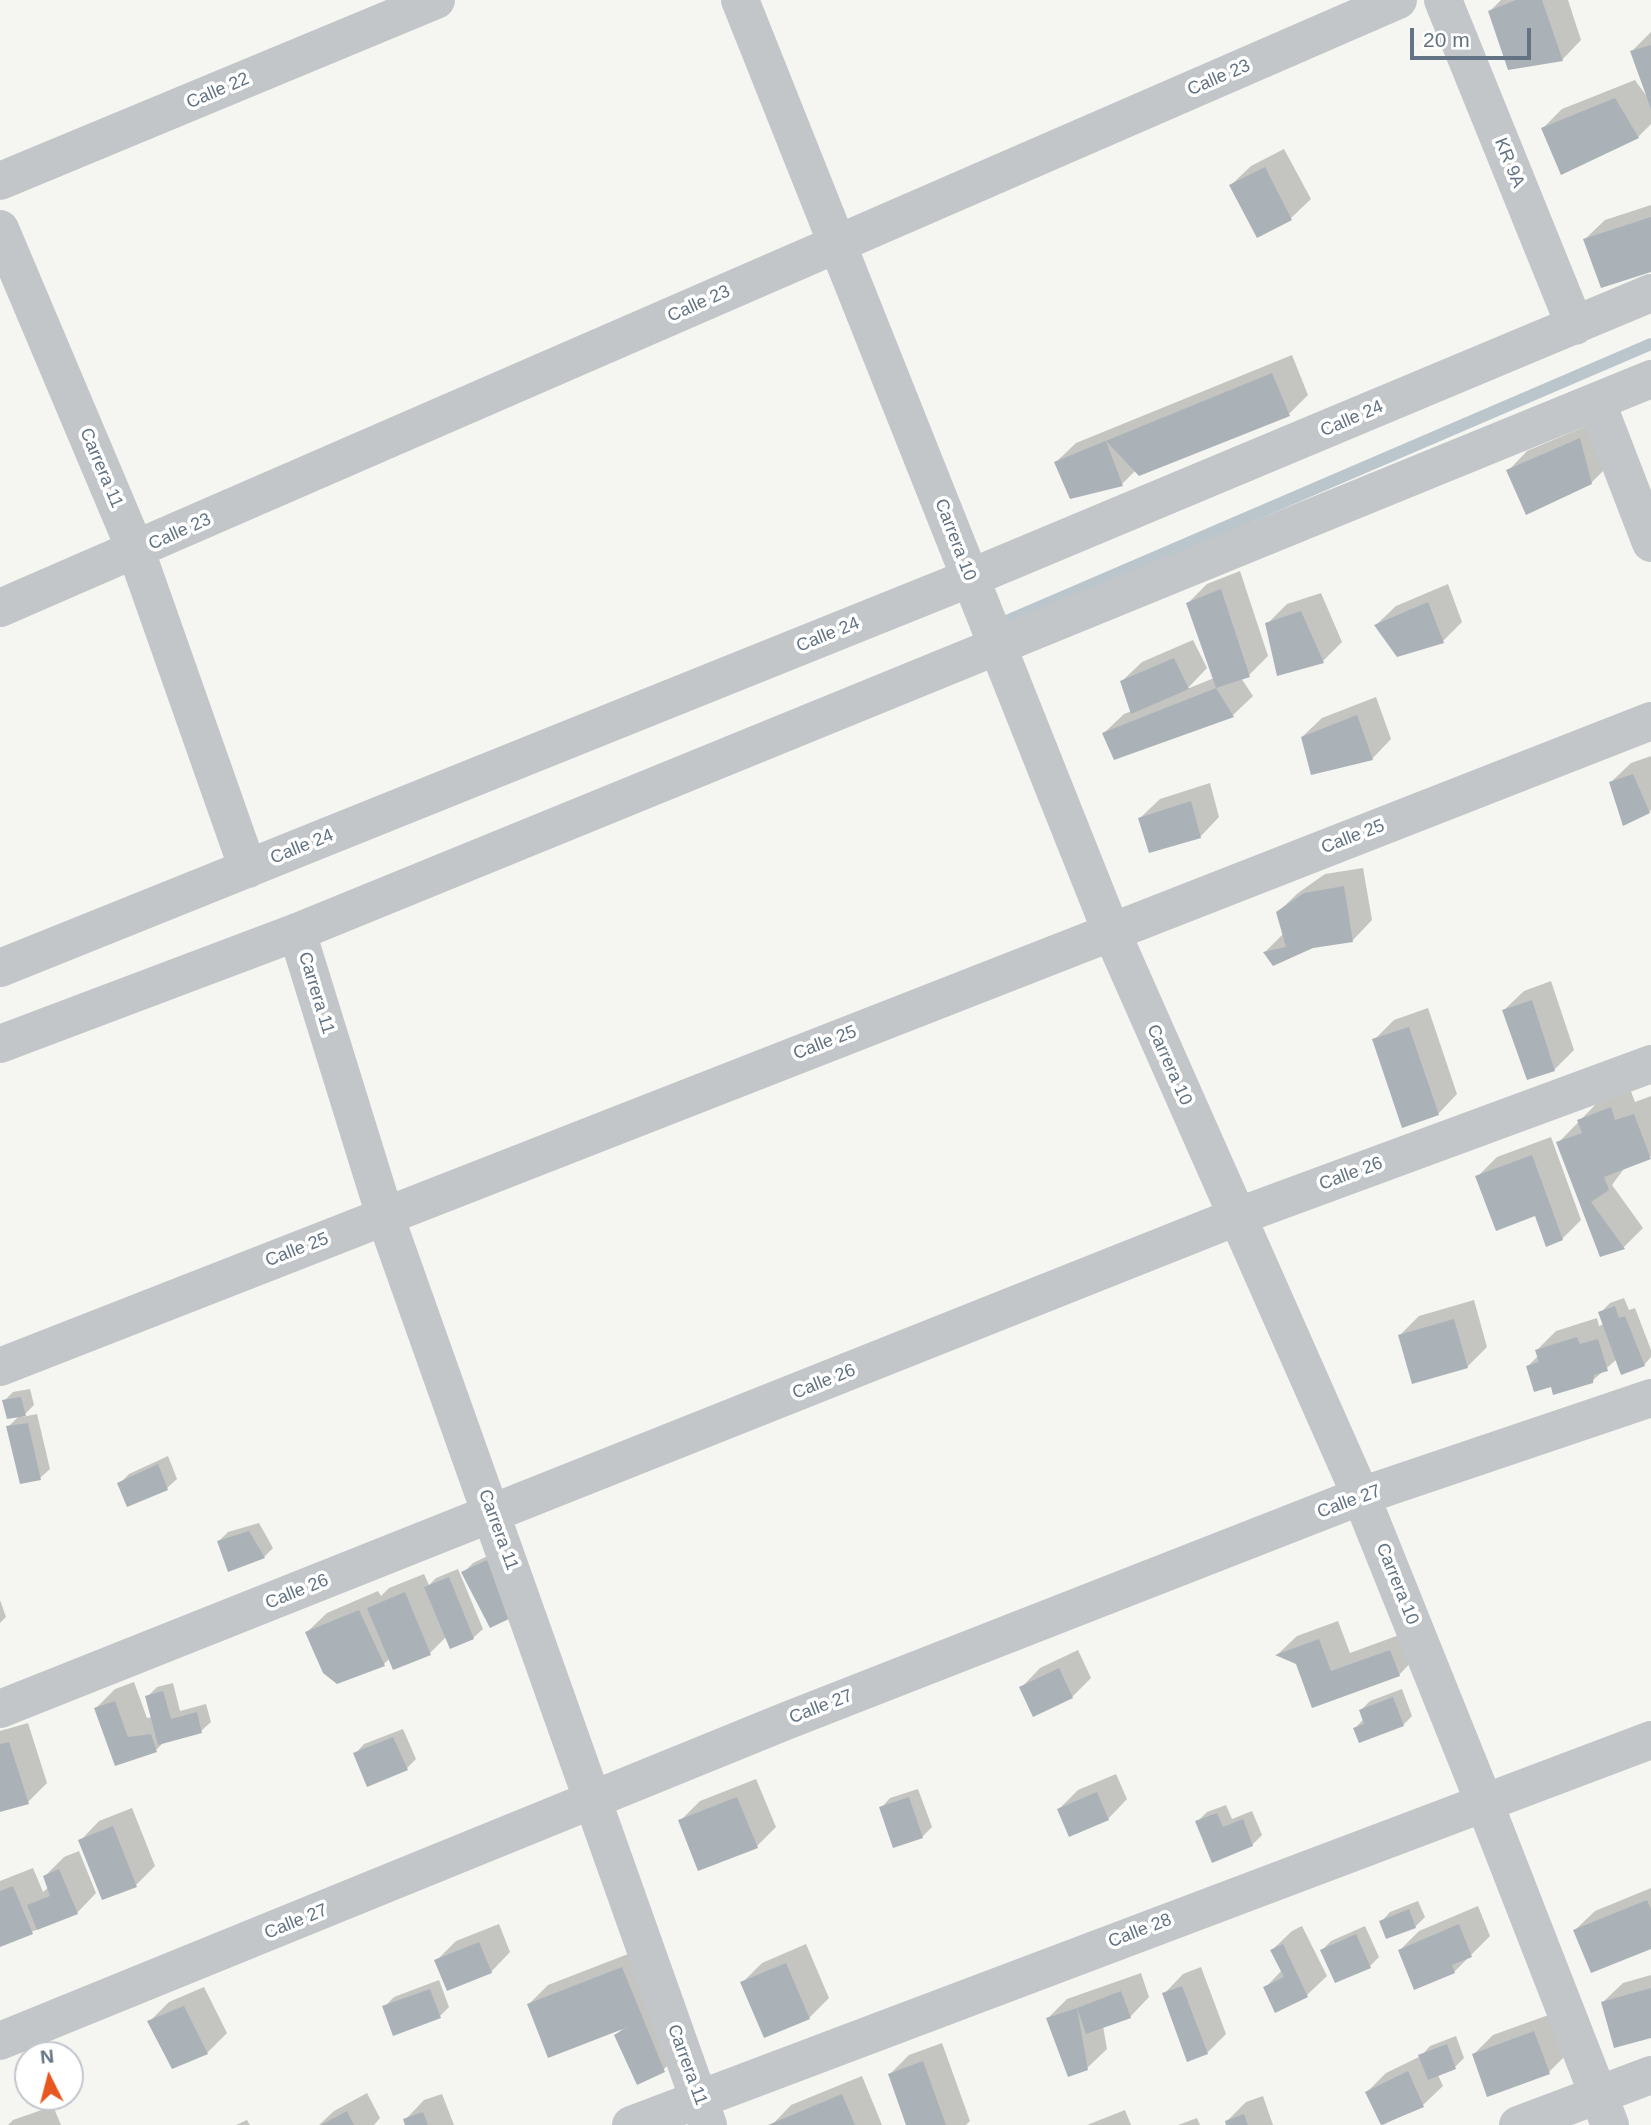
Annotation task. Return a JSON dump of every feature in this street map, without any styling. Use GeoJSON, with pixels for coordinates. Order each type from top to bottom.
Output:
{"type":"FeatureCollection","features":[{"type":"Feature","properties":{"kind":"street","name":"Calle 22"},"geometry":{"type":"LineString","coordinates":[[0,181],[436,0]]}},
{"type":"Feature","properties":{"kind":"street","name":"Carrera 10"},"geometry":{"type":"LineString","coordinates":[[740,0],[839,243],[994,644],[1111,931],[1361,1496],[1604,2110]]}},
{"type":"Feature","properties":{"kind":"street","name":"Calle 23"},"geometry":{"type":"LineString","coordinates":[[0,608],[1398,0]]}},
{"type":"Feature","properties":{"kind":"street","name":"KR 9A"},"geometry":{"type":"LineString","coordinates":[[1443,0],[1575,326]]}},
{"type":"Feature","properties":{"kind":"street","name":"Carrera 11"},"geometry":{"type":"LineString","coordinates":[[0,229],[135,551],[248,869]]}},
{"type":"Feature","properties":{"kind":"street","name":"Calle 24"},"geometry":{"type":"LineString","coordinates":[[0,968],[972,583],[1651,293]]}},
{"type":"Feature","properties":{"kind":"street"},"geometry":{"type":"LineString","coordinates":[[0,1044],[298,932],[994,644],[1651,379]]}},
{"type":"Feature","properties":{"kind":"street"},"geometry":{"type":"LineString","coordinates":[[1597,403],[1651,543]]}},
{"type":"Feature","properties":{"kind":"street","name":"Calle 25"},"geometry":{"type":"LineString","coordinates":[[0,1367],[1651,721]]}},
{"type":"Feature","properties":{"kind":"street","name":"Carrera 11"},"geometry":{"type":"LineString","coordinates":[[298,932],[385,1216],[703,2111]]}},
{"type":"Feature","properties":{"kind":"street","name":"Calle 26"},"geometry":{"type":"LineString","coordinates":[[0,1709],[1236,1217],[1651,1064]]}},
{"type":"Feature","properties":{"kind":"street","name":"Calle 27"},"geometry":{"type":"LineString","coordinates":[[0,2042],[786,1721],[1361,1496],[1651,1398]]}},
{"type":"Feature","properties":{"kind":"street","name":"Calle 28"},"geometry":{"type":"LineString","coordinates":[[631,2125],[703,2111],[1484,1802],[1651,1740]]}},
{"type":"Feature","properties":{"kind":"street"},"geometry":{"type":"LineString","coordinates":[[1518,2125],[1604,2110],[1651,2076]]}},
{"type":"Feature","properties":{"kind":"building"},"geometry":{"type":"Polygon","coordinates":[[[1516,0],[1542,0],[1563,61],[1508,70],[1488,11],[1516,0]]]}},
{"type":"Feature","properties":{"kind":"building"},"geometry":{"type":"Polygon","coordinates":[[[1651,45],[1651,109],[1630,51],[1651,45]]]}},
{"type":"Feature","properties":{"kind":"building"},"geometry":{"type":"Polygon","coordinates":[[[1615,98],[1639,138],[1561,175],[1541,128],[1615,98]]]}},
{"type":"Feature","properties":{"kind":"building"},"geometry":{"type":"Polygon","coordinates":[[[1265,167],[1292,220],[1257,238],[1229,185],[1265,167]]]}},
{"type":"Feature","properties":{"kind":"building"},"geometry":{"type":"Polygon","coordinates":[[[1651,217],[1651,272],[1601,288],[1583,239],[1651,217]]]}},
{"type":"Feature","properties":{"kind":"building"},"geometry":{"type":"Polygon","coordinates":[[[1272,373],[1290,416],[1139,476],[1106,441],[1123,486],[1070,499],[1054,462],[1272,373]]]}},
{"type":"Feature","properties":{"kind":"building"},"geometry":{"type":"Polygon","coordinates":[[[1580,438],[1592,484],[1526,515],[1506,470],[1580,438]]]}},
{"type":"Feature","properties":{"kind":"building"},"geometry":{"type":"Polygon","coordinates":[[[1221,589],[1250,677],[1216,688],[1186,603],[1221,589]]]}},
{"type":"Feature","properties":{"kind":"building"},"geometry":{"type":"Polygon","coordinates":[[[1428,602],[1444,643],[1397,657],[1374,625],[1428,602]]]}},
{"type":"Feature","properties":{"kind":"building"},"geometry":{"type":"Polygon","coordinates":[[[1301,611],[1324,663],[1277,676],[1265,623],[1301,611]]]}},
{"type":"Feature","properties":{"kind":"building"},"geometry":{"type":"Polygon","coordinates":[[[1174,658],[1189,689],[1131,714],[1120,681],[1174,658]]]}},
{"type":"Feature","properties":{"kind":"building"},"geometry":{"type":"Polygon","coordinates":[[[1216,688],[1234,717],[1114,760],[1102,733],[1216,688]]]}},
{"type":"Feature","properties":{"kind":"building"},"geometry":{"type":"Polygon","coordinates":[[[1357,715],[1373,760],[1311,775],[1301,737],[1357,715]]]}},
{"type":"Feature","properties":{"kind":"building"},"geometry":{"type":"Polygon","coordinates":[[[1633,774],[1650,813],[1623,826],[1609,782],[1633,774]]]}},
{"type":"Feature","properties":{"kind":"building"},"geometry":{"type":"Polygon","coordinates":[[[1191,801],[1201,838],[1149,853],[1138,818],[1191,801]]]}},
{"type":"Feature","properties":{"kind":"building"},"geometry":{"type":"Polygon","coordinates":[[[1344,886],[1353,942],[1313,948],[1273,966],[1263,952],[1286,947],[1276,912],[1304,893],[1344,886]]]}},
{"type":"Feature","properties":{"kind":"building"},"geometry":{"type":"Polygon","coordinates":[[[1532,1000],[1555,1071],[1527,1080],[1502,1010],[1532,1000]]]}},
{"type":"Feature","properties":{"kind":"building"},"geometry":{"type":"Polygon","coordinates":[[[1409,1027],[1439,1115],[1402,1128],[1372,1039],[1409,1027]]]}},
{"type":"Feature","properties":{"kind":"building"},"geometry":{"type":"Polygon","coordinates":[[[1611,1107],[1615,1120],[1634,1114],[1651,1159],[1604,1177],[1609,1190],[1591,1202],[1625,1249],[1600,1257],[1556,1142],[1582,1133],[1577,1120],[1611,1107]]]}},
{"type":"Feature","properties":{"kind":"building"},"geometry":{"type":"Polygon","coordinates":[[[1532,1155],[1563,1240],[1546,1247],[1535,1216],[1496,1231],[1475,1176],[1532,1155]]]}},
{"type":"Feature","properties":{"kind":"building"},"geometry":{"type":"Polygon","coordinates":[[[1615,1306],[1619,1318],[1625,1316],[1645,1366],[1621,1375],[1598,1312],[1615,1306]]]}},
{"type":"Feature","properties":{"kind":"building"},"geometry":{"type":"Polygon","coordinates":[[[1454,1319],[1468,1368],[1412,1384],[1398,1335],[1454,1319]]]}},
{"type":"Feature","properties":{"kind":"building"},"geometry":{"type":"Polygon","coordinates":[[[1577,1337],[1580,1344],[1598,1339],[1608,1371],[1594,1375],[1593,1383],[1553,1395],[1551,1387],[1534,1392],[1526,1366],[1539,1362],[1535,1350],[1577,1337]]]}},
{"type":"Feature","properties":{"kind":"building"},"geometry":{"type":"Polygon","coordinates":[[[21,1397],[26,1416],[7,1419],[2,1400],[21,1397]]]}},
{"type":"Feature","properties":{"kind":"building"},"geometry":{"type":"Polygon","coordinates":[[[28,1423],[41,1480],[20,1484],[6,1426],[28,1423]]]}},
{"type":"Feature","properties":{"kind":"building"},"geometry":{"type":"Polygon","coordinates":[[[158,1464],[168,1490],[127,1507],[117,1483],[158,1464]]]}},
{"type":"Feature","properties":{"kind":"building"},"geometry":{"type":"Polygon","coordinates":[[[249,1531],[265,1558],[228,1572],[217,1541],[249,1531]]]}},
{"type":"Feature","properties":{"kind":"building"},"geometry":{"type":"Polygon","coordinates":[[[487,1560],[515,1616],[490,1628],[461,1572],[487,1560]]]}},
{"type":"Feature","properties":{"kind":"building"},"geometry":{"type":"Polygon","coordinates":[[[449,1577],[474,1639],[450,1649],[424,1587],[449,1577]]]}},
{"type":"Feature","properties":{"kind":"building"},"geometry":{"type":"Polygon","coordinates":[[[405,1592],[431,1655],[393,1670],[367,1608],[405,1592]]]}},
{"type":"Feature","properties":{"kind":"building"},"geometry":{"type":"Polygon","coordinates":[[[359,1610],[385,1666],[337,1684],[323,1673],[305,1632],[359,1610]]]}},
{"type":"Feature","properties":{"kind":"building"},"geometry":{"type":"Polygon","coordinates":[[[1319,1639],[1331,1671],[1390,1650],[1400,1676],[1312,1708],[1296,1664],[1275,1655],[1319,1639]]]}},
{"type":"Feature","properties":{"kind":"building"},"geometry":{"type":"Polygon","coordinates":[[[1059,1668],[1073,1698],[1033,1717],[1019,1687],[1059,1668]]]}},
{"type":"Feature","properties":{"kind":"building"},"geometry":{"type":"Polygon","coordinates":[[[163,1691],[171,1719],[197,1712],[202,1733],[158,1745],[145,1696],[163,1691]]]}},
{"type":"Feature","properties":{"kind":"building"},"geometry":{"type":"Polygon","coordinates":[[[1393,1697],[1404,1726],[1359,1743],[1353,1728],[1364,1724],[1359,1710],[1393,1697]]]}},
{"type":"Feature","properties":{"kind":"building"},"geometry":{"type":"Polygon","coordinates":[[[115,1701],[128,1737],[151,1734],[157,1752],[115,1766],[94,1708],[115,1701]]]}},
{"type":"Feature","properties":{"kind":"building"},"geometry":{"type":"Polygon","coordinates":[[[393,1737],[408,1770],[367,1787],[353,1753],[393,1737]]]}},
{"type":"Feature","properties":{"kind":"building"},"geometry":{"type":"Polygon","coordinates":[[[9,1742],[29,1804],[0,1812],[0,1744],[9,1742]]]}},
{"type":"Feature","properties":{"kind":"building"},"geometry":{"type":"Polygon","coordinates":[[[1097,1792],[1109,1820],[1069,1837],[1057,1809],[1097,1792]]]}},
{"type":"Feature","properties":{"kind":"building"},"geometry":{"type":"Polygon","coordinates":[[[737,1797],[758,1848],[698,1871],[678,1820],[737,1797]]]}},
{"type":"Feature","properties":{"kind":"building"},"geometry":{"type":"Polygon","coordinates":[[[909,1797],[923,1838],[893,1848],[879,1807],[909,1797]]]}},
{"type":"Feature","properties":{"kind":"building"},"geometry":{"type":"Polygon","coordinates":[[[1217,1813],[1223,1827],[1243,1819],[1253,1846],[1212,1863],[1195,1821],[1217,1813]]]}},
{"type":"Feature","properties":{"kind":"building"},"geometry":{"type":"Polygon","coordinates":[[[113,1826],[137,1887],[102,1900],[78,1840],[113,1826]]]}},
{"type":"Feature","properties":{"kind":"building"},"geometry":{"type":"Polygon","coordinates":[[[59,1869],[78,1914],[37,1930],[27,1905],[50,1896],[43,1876],[59,1869]]]}},
{"type":"Feature","properties":{"kind":"building"},"geometry":{"type":"Polygon","coordinates":[[[13,1886],[33,1934],[0,1947],[0,1891],[13,1886]]]}},
{"type":"Feature","properties":{"kind":"building"},"geometry":{"type":"Polygon","coordinates":[[[1647,1900],[1651,1909],[1651,1949],[1591,1973],[1573,1930],[1647,1900]]]}},
{"type":"Feature","properties":{"kind":"building"},"geometry":{"type":"Polygon","coordinates":[[[1409,1909],[1416,1928],[1386,1939],[1379,1921],[1409,1909]]]}},
{"type":"Feature","properties":{"kind":"building"},"geometry":{"type":"Polygon","coordinates":[[[1459,1924],[1472,1957],[1452,1965],[1455,1973],[1414,1990],[1398,1950],[1459,1924]]]}},
{"type":"Feature","properties":{"kind":"building"},"geometry":{"type":"Polygon","coordinates":[[[1356,1934],[1371,1968],[1335,1983],[1320,1950],[1356,1934]]]}},
{"type":"Feature","properties":{"kind":"building"},"geometry":{"type":"Polygon","coordinates":[[[479,1942],[492,1973],[447,1991],[434,1960],[479,1942]]]}},
{"type":"Feature","properties":{"kind":"building"},"geometry":{"type":"Polygon","coordinates":[[[1283,1944],[1308,1997],[1275,2013],[1263,1987],[1284,1977],[1270,1950],[1283,1944]]]}},
{"type":"Feature","properties":{"kind":"building"},"geometry":{"type":"Polygon","coordinates":[[[786,1963],[810,2019],[764,2038],[740,1982],[786,1963]]]}},
{"type":"Feature","properties":{"kind":"building"},"geometry":{"type":"Polygon","coordinates":[[[622,1967],[665,2072],[637,2085],[614,2035],[628,2027],[548,2058],[527,2004],[622,1967]]]}},
{"type":"Feature","properties":{"kind":"building"},"geometry":{"type":"Polygon","coordinates":[[[1182,1986],[1208,2054],[1187,2062],[1162,1993],[1182,1986]]]}},
{"type":"Feature","properties":{"kind":"building"},"geometry":{"type":"Polygon","coordinates":[[[1651,1988],[1651,2038],[1614,2048],[1601,2002],[1651,1988]]]}},
{"type":"Feature","properties":{"kind":"building"},"geometry":{"type":"Polygon","coordinates":[[[430,1989],[441,2018],[393,2036],[382,2006],[430,1989]]]}},
{"type":"Feature","properties":{"kind":"building"},"geometry":{"type":"Polygon","coordinates":[[[1121,1991],[1131,2018],[1086,2034],[1077,2008],[1121,1991]]]}},
{"type":"Feature","properties":{"kind":"building"},"geometry":{"type":"Polygon","coordinates":[[[184,2006],[208,2054],[172,2069],[147,2021],[184,2006]]]}},
{"type":"Feature","properties":{"kind":"building"},"geometry":{"type":"Polygon","coordinates":[[[1077,2008],[1088,2070],[1068,2077],[1046,2018],[1077,2008]]]}},
{"type":"Feature","properties":{"kind":"building"},"geometry":{"type":"Polygon","coordinates":[[[1534,2031],[1550,2074],[1487,2097],[1472,2054],[1534,2031]]]}},
{"type":"Feature","properties":{"kind":"building"},"geometry":{"type":"Polygon","coordinates":[[[1447,2044],[1456,2069],[1428,2080],[1418,2055],[1447,2044]]]}},
{"type":"Feature","properties":{"kind":"building"},"geometry":{"type":"Polygon","coordinates":[[[923,2061],[946,2125],[906,2125],[888,2074],[923,2061]]]}},
{"type":"Feature","properties":{"kind":"building"},"geometry":{"type":"Polygon","coordinates":[[[1408,2071],[1424,2107],[1381,2125],[1365,2092],[1408,2071]]]}},
{"type":"Feature","properties":{"kind":"building"},"geometry":{"type":"Polygon","coordinates":[[[842,2094],[855,2125],[768,2125],[842,2094]]]}},
{"type":"Feature","properties":{"kind":"building"},"geometry":{"type":"Polygon","coordinates":[[[347,2111],[354,2125],[321,2125],[347,2111]]]}},
{"type":"Feature","properties":{"kind":"building"},"geometry":{"type":"Polygon","coordinates":[[[423,2112],[428,2125],[405,2125],[403,2119],[423,2112]]]}},
{"type":"Feature","properties":{"kind":"building"},"geometry":{"type":"Polygon","coordinates":[[[1244,2114],[1248,2125],[1226,2125],[1225,2121],[1244,2114]]]}},
{"type":"Feature","properties":{"kind":"waterway"},"geometry":{"type":"LineString","coordinates":[[995,626],[1651,344]]}}]}
